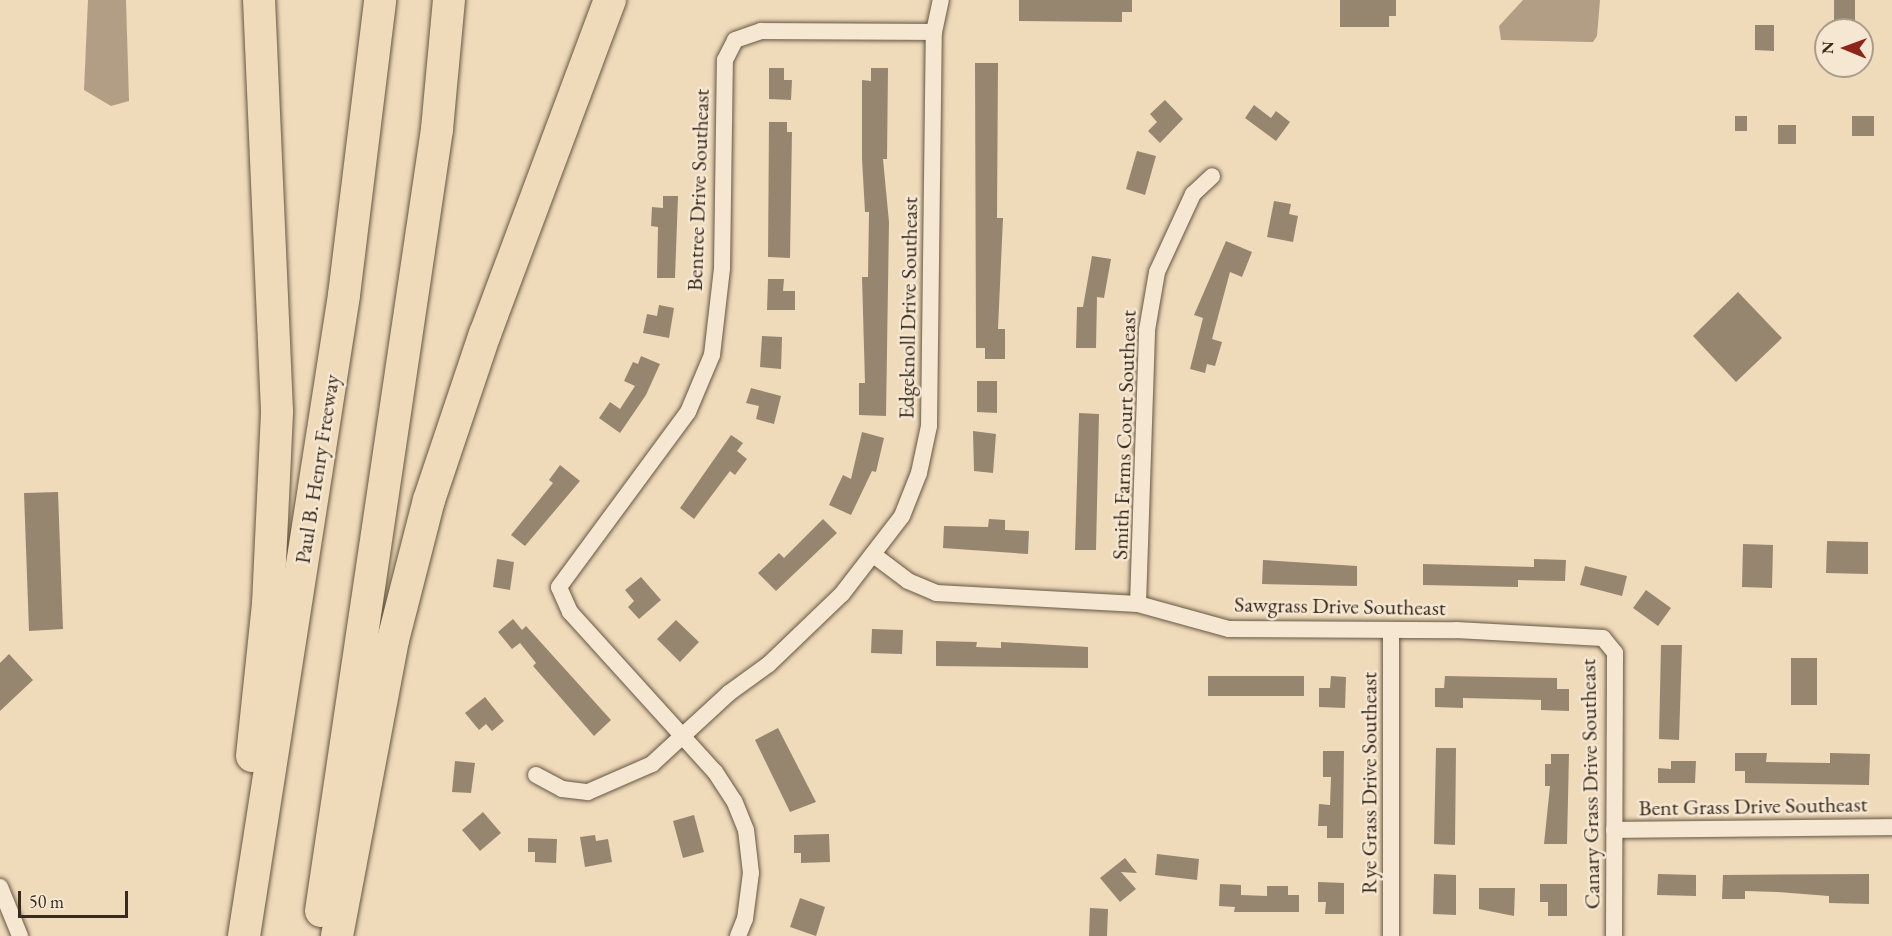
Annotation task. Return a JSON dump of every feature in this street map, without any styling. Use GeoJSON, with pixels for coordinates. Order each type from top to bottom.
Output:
{"type":"FeatureCollection","features":[{"type":"Feature","properties":{"kind":"highway"},"geometry":{"type":"LineString","coordinates":[[247,0],[265,121]]}},
{"type":"Feature","properties":{"kind":"highway"},"geometry":{"type":"LineString","coordinates":[[229,936],[262,680],[275,478],[275,288],[259,0]]}},
{"type":"Feature","properties":{"kind":"highway","name":"Paul B. Henry Freeway"},"geometry":{"type":"LineString","coordinates":[[244,936],[344,295],[380,0]]}},
{"type":"Feature","properties":{"kind":"highway"},"geometry":{"type":"LineString","coordinates":[[317,936],[437,129],[448,0]]}},
{"type":"Feature","properties":{"kind":"highway"},"geometry":{"type":"LineString","coordinates":[[562,125],[598,0]]}},
{"type":"Feature","properties":{"kind":"highway"},"geometry":{"type":"LineString","coordinates":[[337,936],[393,640],[423,522],[466,387],[610,0]]}},
{"type":"Feature","properties":{"kind":"street","name":"Edgeknoll Drive Southeast"},"geometry":{"type":"LineString","coordinates":[[536,775],[562,789],[588,792],[652,764],[684,738],[729,693],[769,664],[875,556],[902,516],[919,473],[929,426],[934,32],[941,0]]}},
{"type":"Feature","properties":{"kind":"street","name":"Bentree Drive Southeast"},"geometry":{"type":"LineString","coordinates":[[684,738],[561,600],[559,587],[565,574],[688,412],[711,355],[722,268],[725,60],[735,40],[761,31],[934,32]]}},
{"type":"Feature","properties":{"kind":"street","name":"Smith Farms Court Southeast"},"geometry":{"type":"LineString","coordinates":[[1138,604],[1147,330],[1157,272],[1193,194],[1212,177]]}},
{"type":"Feature","properties":{"kind":"street","name":"Sawgrass Drive Southeast"},"geometry":{"type":"LineString","coordinates":[[875,556],[908,581],[936,593],[1138,604],[1229,629],[1391,630],[1603,638]]}},
{"type":"Feature","properties":{"kind":"street","name":"Rye Grass Drive Southeast"},"geometry":{"type":"LineString","coordinates":[[1391,630],[1391,936]]}},
{"type":"Feature","properties":{"kind":"street","name":"Canary Grass Drive Southeast"},"geometry":{"type":"LineString","coordinates":[[1603,638],[1614,653],[1613,934]]}},
{"type":"Feature","properties":{"kind":"street"},"geometry":{"type":"LineString","coordinates":[[684,738],[715,772],[746,830],[751,873],[745,919],[738,936]]}},
{"type":"Feature","properties":{"kind":"street","name":"Bent Grass Drive Southeast"},"geometry":{"type":"LineString","coordinates":[[1614,830],[1892,827]]}},
{"type":"Feature","properties":{"kind":"street"},"geometry":{"type":"LineString","coordinates":[[0,887],[20,936]]}},
{"type":"Feature","properties":{"kind":"shaded area"},"geometry":{"type":"Polygon","coordinates":[[[88,0],[126,0],[129,101],[111,106],[84,90],[88,0]]]}},
{"type":"Feature","properties":{"kind":"shaded area"},"geometry":{"type":"Polygon","coordinates":[[[1523,0],[1600,0],[1597,36],[1593,42],[1501,40],[1499,26],[1523,0]]]}},
{"type":"Feature","properties":{"kind":"building"},"geometry":{"type":"Polygon","coordinates":[[[1019,0],[1132,0],[1132,12],[1122,12],[1122,22],[1019,21],[1019,0]]]}},
{"type":"Feature","properties":{"kind":"building"},"geometry":{"type":"Polygon","coordinates":[[[1340,0],[1396,0],[1396,16],[1389,16],[1389,27],[1340,27],[1340,0]]]}},
{"type":"Feature","properties":{"kind":"building"},"geometry":{"type":"Polygon","coordinates":[[[1834,0],[1855,0],[1855,18],[1834,18],[1834,0]]]}},
{"type":"Feature","properties":{"kind":"building"},"geometry":{"type":"Polygon","coordinates":[[[1755,25],[1774,25],[1774,51],[1755,50],[1755,25]]]}},
{"type":"Feature","properties":{"kind":"building"},"geometry":{"type":"Polygon","coordinates":[[[975,63],[998,63],[997,218],[1003,218],[998,329],[1005,329],[1005,359],[985,359],[985,348],[976,348],[975,63]]]}},
{"type":"Feature","properties":{"kind":"building"},"geometry":{"type":"Polygon","coordinates":[[[769,68],[784,68],[784,80],[792,80],[791,100],[769,99],[769,68]]]}},
{"type":"Feature","properties":{"kind":"building"},"geometry":{"type":"Polygon","coordinates":[[[871,68],[888,68],[887,159],[883,159],[889,222],[886,416],[859,415],[859,383],[865,383],[862,277],[868,277],[869,212],[865,212],[862,159],[862,80],[871,81],[871,68]]]}},
{"type":"Feature","properties":{"kind":"building"},"geometry":{"type":"Polygon","coordinates":[[[1165,100],[1183,119],[1160,143],[1148,131],[1157,122],[1150,114],[1165,100]]]}},
{"type":"Feature","properties":{"kind":"building"},"geometry":{"type":"Polygon","coordinates":[[[1254,105],[1271,118],[1276,111],[1290,122],[1276,141],[1245,118],[1254,105]]]}},
{"type":"Feature","properties":{"kind":"building"},"geometry":{"type":"Polygon","coordinates":[[[1735,116],[1747,116],[1747,131],[1735,131],[1735,116]]]}},
{"type":"Feature","properties":{"kind":"building"},"geometry":{"type":"Polygon","coordinates":[[[1852,116],[1874,116],[1874,136],[1852,136],[1852,116]]]}},
{"type":"Feature","properties":{"kind":"building"},"geometry":{"type":"Polygon","coordinates":[[[769,122],[787,122],[787,132],[792,132],[790,258],[768,257],[769,122]]]}},
{"type":"Feature","properties":{"kind":"building"},"geometry":{"type":"Polygon","coordinates":[[[1778,125],[1796,125],[1796,144],[1778,144],[1778,125]]]}},
{"type":"Feature","properties":{"kind":"building"},"geometry":{"type":"Polygon","coordinates":[[[1137,151],[1156,156],[1145,195],[1126,189],[1137,151]]]}},
{"type":"Feature","properties":{"kind":"building"},"geometry":{"type":"Polygon","coordinates":[[[663,196],[678,196],[675,278],[657,278],[658,227],[651,226],[652,207],[663,208],[663,196]]]}},
{"type":"Feature","properties":{"kind":"building"},"geometry":{"type":"Polygon","coordinates":[[[1274,201],[1291,204],[1289,214],[1298,216],[1293,242],[1267,237],[1274,201]]]}},
{"type":"Feature","properties":{"kind":"building"},"geometry":{"type":"Polygon","coordinates":[[[1226,241],[1252,252],[1242,277],[1230,272],[1212,339],[1222,342],[1215,366],[1207,364],[1205,373],[1190,369],[1203,318],[1194,315],[1226,241]]]}},
{"type":"Feature","properties":{"kind":"building"},"geometry":{"type":"Polygon","coordinates":[[[1092,256],[1111,259],[1104,298],[1097,297],[1096,348],[1076,348],[1077,307],[1083,307],[1092,256]]]}},
{"type":"Feature","properties":{"kind":"building"},"geometry":{"type":"Polygon","coordinates":[[[768,279],[784,279],[783,291],[795,291],[795,310],[767,310],[768,279]]]}},
{"type":"Feature","properties":{"kind":"building"},"geometry":{"type":"Polygon","coordinates":[[[1738,292],[1782,338],[1736,382],[1693,336],[1738,292]]]}},
{"type":"Feature","properties":{"kind":"building"},"geometry":{"type":"Polygon","coordinates":[[[659,305],[674,308],[669,338],[643,333],[647,314],[657,316],[659,305]]]}},
{"type":"Feature","properties":{"kind":"building"},"geometry":{"type":"Polygon","coordinates":[[[762,336],[782,337],[781,369],[760,367],[762,336]]]}},
{"type":"Feature","properties":{"kind":"building"},"geometry":{"type":"Polygon","coordinates":[[[641,356],[660,364],[646,395],[620,433],[599,418],[610,402],[620,409],[635,386],[624,381],[633,362],[638,364],[641,356]]]}},
{"type":"Feature","properties":{"kind":"building"},"geometry":{"type":"Polygon","coordinates":[[[977,381],[997,381],[997,413],[977,412],[977,381]]]}},
{"type":"Feature","properties":{"kind":"building"},"geometry":{"type":"Polygon","coordinates":[[[751,388],[781,396],[774,424],[756,419],[759,406],[746,403],[751,388]]]}},
{"type":"Feature","properties":{"kind":"building"},"geometry":{"type":"Polygon","coordinates":[[[1079,413],[1099,414],[1096,550],[1075,550],[1079,413]]]}},
{"type":"Feature","properties":{"kind":"building"},"geometry":{"type":"Polygon","coordinates":[[[973,431],[996,434],[993,473],[974,471],[973,431]]]}},
{"type":"Feature","properties":{"kind":"building"},"geometry":{"type":"Polygon","coordinates":[[[862,432],[884,438],[876,472],[872,471],[851,515],[829,505],[843,475],[851,479],[862,432]]]}},
{"type":"Feature","properties":{"kind":"building"},"geometry":{"type":"Polygon","coordinates":[[[731,435],[743,443],[737,451],[747,459],[735,475],[730,471],[694,519],[680,508],[731,435]]]}},
{"type":"Feature","properties":{"kind":"building"},"geometry":{"type":"Polygon","coordinates":[[[560,465],[580,481],[525,546],[511,535],[553,483],[549,480],[560,465]]]}},
{"type":"Feature","properties":{"kind":"building"},"geometry":{"type":"Polygon","coordinates":[[[58,492],[63,629],[29,631],[24,493],[58,492]]]}},
{"type":"Feature","properties":{"kind":"building"},"geometry":{"type":"Polygon","coordinates":[[[823,519],[837,533],[776,591],[758,573],[779,553],[784,558],[823,519]]]}},
{"type":"Feature","properties":{"kind":"building"},"geometry":{"type":"Polygon","coordinates":[[[989,519],[1005,520],[1005,530],[1029,531],[1028,554],[943,548],[944,526],[988,527],[989,519]]]}},
{"type":"Feature","properties":{"kind":"building"},"geometry":{"type":"Polygon","coordinates":[[[1827,541],[1868,542],[1868,574],[1826,573],[1827,541]]]}},
{"type":"Feature","properties":{"kind":"building"},"geometry":{"type":"Polygon","coordinates":[[[1743,544],[1773,545],[1772,588],[1742,587],[1743,544]]]}},
{"type":"Feature","properties":{"kind":"building"},"geometry":{"type":"Polygon","coordinates":[[[497,559],[514,562],[510,590],[493,587],[497,559]]]}},
{"type":"Feature","properties":{"kind":"building"},"geometry":{"type":"Polygon","coordinates":[[[1534,559],[1566,560],[1565,581],[1518,580],[1518,587],[1423,585],[1423,564],[1534,567],[1534,559]]]}},
{"type":"Feature","properties":{"kind":"building"},"geometry":{"type":"Polygon","coordinates":[[[1263,560],[1357,566],[1357,586],[1262,584],[1263,560]]]}},
{"type":"Feature","properties":{"kind":"building"},"geometry":{"type":"Polygon","coordinates":[[[1585,566],[1627,576],[1622,596],[1580,585],[1585,566]]]}},
{"type":"Feature","properties":{"kind":"building"},"geometry":{"type":"Polygon","coordinates":[[[641,577],[661,600],[639,619],[628,607],[634,601],[625,590],[641,577]]]}},
{"type":"Feature","properties":{"kind":"building"},"geometry":{"type":"Polygon","coordinates":[[[1646,590],[1671,608],[1658,626],[1633,608],[1646,590]]]}},
{"type":"Feature","properties":{"kind":"building"},"geometry":{"type":"Polygon","coordinates":[[[513,619],[522,630],[526,626],[611,720],[594,736],[533,666],[536,663],[520,643],[512,649],[498,632],[513,619]]]}},
{"type":"Feature","properties":{"kind":"building"},"geometry":{"type":"Polygon","coordinates":[[[676,620],[699,642],[680,662],[657,639],[676,620]]]}},
{"type":"Feature","properties":{"kind":"building"},"geometry":{"type":"Polygon","coordinates":[[[872,629],[903,630],[902,654],[871,653],[872,629]]]}},
{"type":"Feature","properties":{"kind":"building"},"geometry":{"type":"Polygon","coordinates":[[[936,641],[977,642],[976,647],[1001,648],[1001,642],[1088,647],[1088,668],[936,666],[936,641]]]}},
{"type":"Feature","properties":{"kind":"building"},"geometry":{"type":"Polygon","coordinates":[[[1661,645],[1682,645],[1679,740],[1659,739],[1661,645]]]}},
{"type":"Feature","properties":{"kind":"building"},"geometry":{"type":"Polygon","coordinates":[[[9,654],[33,680],[0,711],[0,663],[9,654]]]}},
{"type":"Feature","properties":{"kind":"building"},"geometry":{"type":"Polygon","coordinates":[[[1791,658],[1817,658],[1817,705],[1791,705],[1791,658]]]}},
{"type":"Feature","properties":{"kind":"building"},"geometry":{"type":"Polygon","coordinates":[[[1208,676],[1304,676],[1304,696],[1208,696],[1208,676]]]}},
{"type":"Feature","properties":{"kind":"building"},"geometry":{"type":"Polygon","coordinates":[[[1331,676],[1346,677],[1345,708],[1319,707],[1319,688],[1330,688],[1331,676]]]}},
{"type":"Feature","properties":{"kind":"building"},"geometry":{"type":"Polygon","coordinates":[[[1445,676],[1557,678],[1557,689],[1569,689],[1569,711],[1541,710],[1541,700],[1463,698],[1463,708],[1435,707],[1435,688],[1444,688],[1445,676]]]}},
{"type":"Feature","properties":{"kind":"building"},"geometry":{"type":"Polygon","coordinates":[[[485,697],[504,721],[492,731],[486,724],[479,730],[465,713],[485,697]]]}},
{"type":"Feature","properties":{"kind":"building"},"geometry":{"type":"Polygon","coordinates":[[[778,728],[816,802],[790,812],[755,740],[778,728]]]}},
{"type":"Feature","properties":{"kind":"building"},"geometry":{"type":"Polygon","coordinates":[[[1436,748],[1456,748],[1455,845],[1434,844],[1436,748]]]}},
{"type":"Feature","properties":{"kind":"building"},"geometry":{"type":"Polygon","coordinates":[[[1323,751],[1344,751],[1343,838],[1327,838],[1327,826],[1318,826],[1319,804],[1330,805],[1331,777],[1323,777],[1323,751]]]}},
{"type":"Feature","properties":{"kind":"building"},"geometry":{"type":"Polygon","coordinates":[[[1735,753],[1767,753],[1766,762],[1830,763],[1830,753],[1870,754],[1869,785],[1745,783],[1745,771],[1735,771],[1735,753]]]}},
{"type":"Feature","properties":{"kind":"building"},"geometry":{"type":"Polygon","coordinates":[[[1551,754],[1569,754],[1567,844],[1544,844],[1550,786],[1545,786],[1545,764],[1551,764],[1551,754]]]}},
{"type":"Feature","properties":{"kind":"building"},"geometry":{"type":"Polygon","coordinates":[[[455,761],[475,763],[471,793],[452,792],[455,761]]]}},
{"type":"Feature","properties":{"kind":"building"},"geometry":{"type":"Polygon","coordinates":[[[1671,761],[1696,761],[1695,783],[1658,783],[1658,768],[1671,769],[1671,761]]]}},
{"type":"Feature","properties":{"kind":"building"},"geometry":{"type":"Polygon","coordinates":[[[483,812],[501,833],[480,851],[462,830],[483,812]]]}},
{"type":"Feature","properties":{"kind":"building"},"geometry":{"type":"Polygon","coordinates":[[[694,815],[704,852],[683,858],[673,821],[694,815]]]}},
{"type":"Feature","properties":{"kind":"building"},"geometry":{"type":"Polygon","coordinates":[[[829,834],[830,862],[801,863],[801,853],[794,853],[794,835],[829,834]]]}},
{"type":"Feature","properties":{"kind":"building"},"geometry":{"type":"Polygon","coordinates":[[[595,835],[596,841],[608,839],[612,862],[585,867],[580,837],[595,835]]]}},
{"type":"Feature","properties":{"kind":"building"},"geometry":{"type":"Polygon","coordinates":[[[528,838],[557,839],[556,863],[535,862],[535,852],[528,852],[528,838]]]}},
{"type":"Feature","properties":{"kind":"building"},"geometry":{"type":"Polygon","coordinates":[[[1157,854],[1199,859],[1197,880],[1155,875],[1157,854]]]}},
{"type":"Feature","properties":{"kind":"building"},"geometry":{"type":"Polygon","coordinates":[[[1125,858],[1137,873],[1121,872],[1136,889],[1120,902],[1100,878],[1125,858]]]}},
{"type":"Feature","properties":{"kind":"building"},"geometry":{"type":"Polygon","coordinates":[[[1434,874],[1456,875],[1456,915],[1433,914],[1434,874]]]}},
{"type":"Feature","properties":{"kind":"building"},"geometry":{"type":"Polygon","coordinates":[[[1658,874],[1696,875],[1696,896],[1657,895],[1658,874]]]}},
{"type":"Feature","properties":{"kind":"building"},"geometry":{"type":"Polygon","coordinates":[[[1869,874],[1869,904],[1829,903],[1829,896],[1777,892],[1745,891],[1745,899],[1722,899],[1723,875],[1869,874]]]}},
{"type":"Feature","properties":{"kind":"building"},"geometry":{"type":"Polygon","coordinates":[[[1318,882],[1344,883],[1344,914],[1325,914],[1326,902],[1318,902],[1318,882]]]}},
{"type":"Feature","properties":{"kind":"building"},"geometry":{"type":"Polygon","coordinates":[[[1220,884],[1241,885],[1241,895],[1267,896],[1267,886],[1288,886],[1288,895],[1299,895],[1299,912],[1234,912],[1235,907],[1219,906],[1220,884]]]}},
{"type":"Feature","properties":{"kind":"building"},"geometry":{"type":"Polygon","coordinates":[[[1540,884],[1567,884],[1567,916],[1548,916],[1548,902],[1540,902],[1540,884]]]}},
{"type":"Feature","properties":{"kind":"building"},"geometry":{"type":"Polygon","coordinates":[[[1479,888],[1515,888],[1514,916],[1479,909],[1479,888]]]}},
{"type":"Feature","properties":{"kind":"building"},"geometry":{"type":"Polygon","coordinates":[[[800,898],[825,907],[816,936],[790,927],[800,898]]]}},
{"type":"Feature","properties":{"kind":"building"},"geometry":{"type":"Polygon","coordinates":[[[1090,908],[1108,909],[1107,936],[1089,936],[1090,908]]]}}]}
